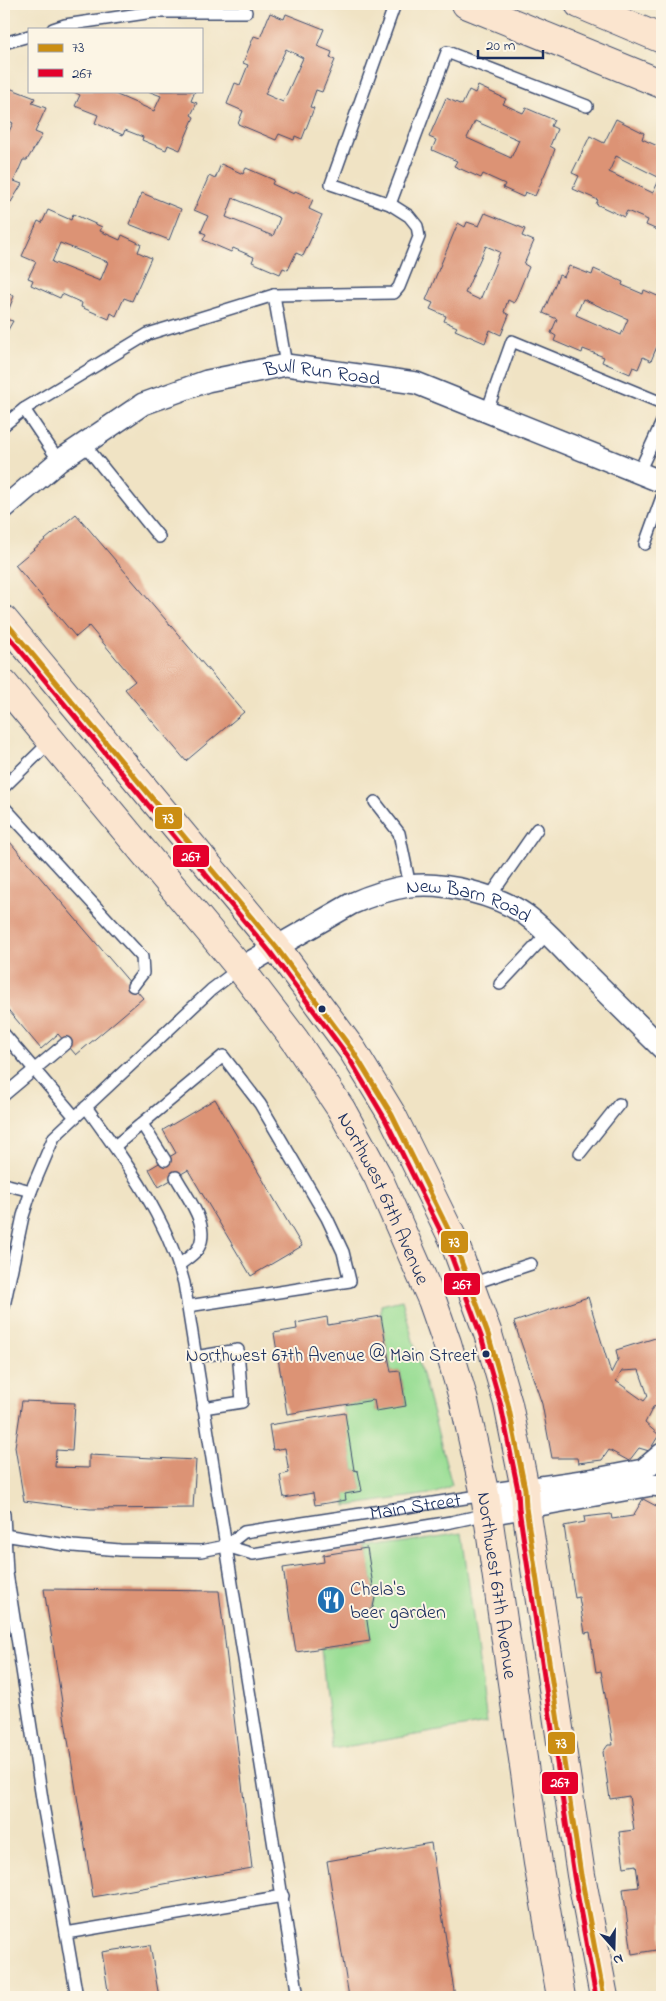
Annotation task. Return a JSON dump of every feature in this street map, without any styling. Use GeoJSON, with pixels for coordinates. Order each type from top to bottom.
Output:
{"type":"FeatureCollection","features":[{"type":"Feature","properties":{"kind":"main road"},"geometry":{"type":"LineString","coordinates":[[466,4],[662,84]]}},
{"type":"Feature","properties":{"kind":"main road"},"geometry":{"type":"LineString","coordinates":[[579,4],[662,39]]}},
{"type":"Feature","properties":{"kind":"main road","name":"Northwest 67th Avenue"},"geometry":{"type":"LineString","coordinates":[[4,620],[276,947],[353,1050],[392,1115],[453,1239],[488,1334],[508,1404],[526,1499],[581,1875],[604,1997]]}},
{"type":"Feature","properties":{"kind":"main road","name":"Northwest 67th Avenue"},"geometry":{"type":"LineString","coordinates":[[4,684],[240,968],[296,1040],[340,1109],[378,1177],[432,1300],[464,1401],[487,1505],[538,1863],[562,1997]]}},
{"type":"Feature","properties":{"kind":"street","name":"Bull Run Road"},"geometry":{"type":"LineString","coordinates":[[4,508],[59,461],[143,404],[207,381],[286,365],[416,383],[662,482]]}},
{"type":"Feature","properties":{"kind":"street","name":"New Barn Road"},"geometry":{"type":"LineString","coordinates":[[240,968],[351,904],[410,886],[450,888],[488,898],[525,915],[547,934],[662,1048]]}},
{"type":"Feature","properties":{"kind":"street","name":"Main Street"},"geometry":{"type":"LineString","coordinates":[[526,1499],[596,1479],[643,1470],[662,1454]]}},
{"type":"Feature","properties":{"kind":"street","name":"Main Street"},"geometry":{"type":"LineString","coordinates":[[487,1505],[652,1485],[662,1486]]}},
{"type":"Feature","properties":{"kind":"lane"},"geometry":{"type":"LineString","coordinates":[[4,425],[24,409],[148,334],[274,295],[394,293],[419,237],[417,226],[409,216],[390,204],[330,184],[395,4]]}},
{"type":"Feature","properties":{"kind":"lane"},"geometry":{"type":"LineString","coordinates":[[58,28],[153,8],[246,12]]}},
{"type":"Feature","properties":{"kind":"lane"},"geometry":{"type":"LineString","coordinates":[[4,43],[28,36]]}},
{"type":"Feature","properties":{"kind":"lane"},"geometry":{"type":"LineString","coordinates":[[390,204],[447,52],[587,106]]}},
{"type":"Feature","properties":{"kind":"lane"},"geometry":{"type":"LineString","coordinates":[[274,295],[286,365]]}},
{"type":"Feature","properties":{"kind":"lane"},"geometry":{"type":"LineString","coordinates":[[487,411],[512,341],[662,403]]}},
{"type":"Feature","properties":{"kind":"lane"},"geometry":{"type":"LineString","coordinates":[[24,409],[59,461]]}},
{"type":"Feature","properties":{"kind":"lane"},"geometry":{"type":"LineString","coordinates":[[639,472],[662,422]]}},
{"type":"Feature","properties":{"kind":"lane"},"geometry":{"type":"LineString","coordinates":[[84,444],[159,537]]}},
{"type":"Feature","properties":{"kind":"lane"},"geometry":{"type":"LineString","coordinates":[[644,544],[662,497]]}},
{"type":"Feature","properties":{"kind":"lane"},"geometry":{"type":"LineString","coordinates":[[4,787],[52,741]]}},
{"type":"Feature","properties":{"kind":"lane"},"geometry":{"type":"LineString","coordinates":[[375,802],[399,833],[410,886]]}},
{"type":"Feature","properties":{"kind":"lane"},"geometry":{"type":"LineString","coordinates":[[4,807],[142,958],[143,973],[133,986]]}},
{"type":"Feature","properties":{"kind":"lane"},"geometry":{"type":"LineString","coordinates":[[488,898],[537,829]]}},
{"type":"Feature","properties":{"kind":"lane"},"geometry":{"type":"LineString","coordinates":[[500,984],[547,934]]}},
{"type":"Feature","properties":{"kind":"lane"},"geometry":{"type":"LineString","coordinates":[[4,1306],[23,1216],[31,1191],[54,1137],[212,990],[240,968]]}},
{"type":"Feature","properties":{"kind":"lane"},"geometry":{"type":"LineString","coordinates":[[4,1034],[75,1117]]}},
{"type":"Feature","properties":{"kind":"lane"},"geometry":{"type":"LineString","coordinates":[[4,1095],[66,1043]]}},
{"type":"Feature","properties":{"kind":"lane"},"geometry":{"type":"LineString","coordinates":[[115,1146],[223,1056],[260,1104],[327,1218],[343,1252],[350,1281],[188,1306]]}},
{"type":"Feature","properties":{"kind":"lane"},"geometry":{"type":"LineString","coordinates":[[580,1153],[618,1104]]}},
{"type":"Feature","properties":{"kind":"lane"},"geometry":{"type":"LineString","coordinates":[[86,1107],[115,1146],[149,1199],[164,1228],[179,1265],[188,1306],[298,1997]]}},
{"type":"Feature","properties":{"kind":"lane"},"geometry":{"type":"LineString","coordinates":[[142,1124],[165,1160]]}},
{"type":"Feature","properties":{"kind":"lane"},"geometry":{"type":"LineString","coordinates":[[176,1177],[197,1215],[202,1234],[201,1243],[196,1250],[179,1265]]}},
{"type":"Feature","properties":{"kind":"lane"},"geometry":{"type":"LineString","coordinates":[[4,1184],[31,1191]]}},
{"type":"Feature","properties":{"kind":"lane"},"geometry":{"type":"LineString","coordinates":[[470,1284],[531,1264]]}},
{"type":"Feature","properties":{"kind":"lane"},"geometry":{"type":"LineString","coordinates":[[195,1357],[238,1350],[242,1402],[203,1408]]}},
{"type":"Feature","properties":{"kind":"lane","name":"Main Street"},"geometry":{"type":"LineString","coordinates":[[4,1535],[73,1546],[127,1550],[201,1551],[226,1546],[244,1532],[487,1505]]}},
{"type":"Feature","properties":{"kind":"lane","name":"Main Street"},"geometry":{"type":"LineString","coordinates":[[226,1546],[253,1554],[433,1526],[487,1505]]}},
{"type":"Feature","properties":{"kind":"lane"},"geometry":{"type":"LineString","coordinates":[[4,1514],[7,1573],[77,1997]]}},
{"type":"Feature","properties":{"kind":"lane"},"geometry":{"type":"LineString","coordinates":[[66,1932],[283,1896]]}},
{"type":"Feature","properties":{"kind":"green space"},"geometry":{"type":"Polygon","coordinates":[[[402,1300],[452,1485],[436,1493],[346,1506],[345,1494],[362,1491],[358,1471],[354,1470],[343,1405],[374,1400],[376,1411],[406,1405],[400,1371],[391,1372],[381,1316],[381,1305],[402,1300]]]}},
{"type":"Feature","properties":{"kind":"green space"},"geometry":{"type":"Polygon","coordinates":[[[462,1533],[487,1723],[332,1749],[321,1649],[370,1641],[366,1614],[373,1607],[375,1598],[367,1548],[462,1533]]]}},
{"type":"Feature","properties":{"kind":"building"},"geometry":{"type":"Polygon","coordinates":[[[270,13],[284,19],[286,14],[324,29],[317,46],[332,52],[330,58],[335,60],[322,92],[316,90],[310,107],[314,108],[302,139],[295,136],[294,140],[279,134],[276,140],[238,124],[243,111],[227,104],[235,83],[240,85],[248,65],[243,63],[254,36],[260,38],[270,13]],[[286,49],[265,94],[283,102],[303,58],[286,49]]]}},
{"type":"Feature","properties":{"kind":"building"},"geometry":{"type":"Polygon","coordinates":[[[4,86],[35,98],[32,103],[46,108],[35,132],[42,135],[27,160],[23,160],[14,181],[22,184],[11,202],[4,201],[4,142],[13,123],[4,118],[4,86]]]}},
{"type":"Feature","properties":{"kind":"building"},"geometry":{"type":"Polygon","coordinates":[[[478,86],[506,99],[503,104],[523,113],[526,108],[554,120],[551,126],[557,129],[550,146],[555,149],[535,196],[525,192],[523,197],[503,188],[505,184],[483,174],[481,178],[454,166],[457,161],[432,150],[436,140],[429,137],[446,98],[462,105],[469,90],[475,93],[478,86]],[[475,121],[467,138],[511,158],[519,140],[475,121]]]}},
{"type":"Feature","properties":{"kind":"building"},"geometry":{"type":"Polygon","coordinates":[[[74,92],[110,92],[154,111],[161,96],[151,92],[195,92],[191,101],[197,103],[191,115],[194,117],[180,150],[168,145],[166,150],[142,140],[143,137],[125,130],[123,135],[95,123],[98,115],[75,106],[80,95],[74,92]]]}},
{"type":"Feature","properties":{"kind":"building"},"geometry":{"type":"Polygon","coordinates":[[[616,119],[644,133],[642,139],[662,148],[662,232],[646,225],[648,220],[627,211],[624,217],[596,204],[598,200],[573,189],[579,176],[572,173],[590,136],[604,143],[616,119]],[[616,156],[609,172],[653,193],[660,178],[616,156]]]}},
{"type":"Feature","properties":{"kind":"building"},"geometry":{"type":"Polygon","coordinates":[[[221,164],[243,174],[246,168],[274,180],[272,184],[294,194],[295,191],[313,199],[309,209],[322,215],[303,256],[296,253],[288,270],[283,268],[280,274],[252,262],[254,257],[233,248],[231,252],[203,240],[206,234],[201,232],[208,216],[194,210],[209,176],[215,179],[221,164]],[[233,198],[226,217],[273,236],[280,218],[233,198]]]}},
{"type":"Feature","properties":{"kind":"building"},"geometry":{"type":"Polygon","coordinates":[[[142,193],[181,209],[169,240],[129,224],[142,193]]]}},
{"type":"Feature","properties":{"kind":"building"},"geometry":{"type":"Polygon","coordinates":[[[48,210],[71,220],[73,214],[102,227],[100,231],[120,240],[122,235],[141,244],[138,252],[151,258],[132,301],[124,298],[116,316],[111,313],[109,319],[81,307],[82,303],[62,294],[60,298],[31,285],[33,280],[28,278],[36,262],[22,256],[38,221],[42,223],[48,210]],[[60,243],[52,262],[100,281],[108,262],[60,243]]]}},
{"type":"Feature","properties":{"kind":"building"},"geometry":{"type":"Polygon","coordinates":[[[485,213],[525,229],[522,236],[534,241],[524,264],[529,267],[514,303],[508,300],[504,312],[509,315],[501,335],[490,330],[485,343],[455,330],[457,327],[444,321],[446,316],[430,309],[433,303],[426,300],[458,223],[465,227],[467,222],[479,226],[485,213]],[[486,246],[465,293],[480,300],[500,252],[486,246]]]}},
{"type":"Feature","properties":{"kind":"building"},"geometry":{"type":"Polygon","coordinates":[[[569,266],[592,275],[594,269],[623,282],[622,285],[643,294],[644,290],[662,298],[660,309],[662,310],[662,334],[651,361],[643,357],[638,369],[633,367],[630,374],[602,362],[604,357],[583,349],[582,353],[554,341],[556,336],[551,333],[557,319],[543,313],[559,275],[564,277],[569,266]],[[583,299],[576,315],[621,335],[628,319],[583,299]]]}},
{"type":"Feature","properties":{"kind":"building"},"geometry":{"type":"Polygon","coordinates":[[[4,292],[14,296],[5,319],[13,321],[4,337],[4,292]]]}},
{"type":"Feature","properties":{"kind":"building"},"geometry":{"type":"Polygon","coordinates":[[[76,514],[244,712],[186,761],[125,689],[135,681],[89,626],[76,637],[15,565],[76,514]]]}},
{"type":"Feature","properties":{"kind":"building"},"geometry":{"type":"Polygon","coordinates":[[[4,835],[143,998],[76,1055],[58,1034],[41,1049],[4,1005],[4,835]]]}},
{"type":"Feature","properties":{"kind":"building"},"geometry":{"type":"Polygon","coordinates":[[[215,1099],[302,1246],[251,1276],[188,1170],[159,1187],[149,1169],[176,1153],[163,1130],[215,1099]]]}},
{"type":"Feature","properties":{"kind":"building"},"geometry":{"type":"Polygon","coordinates":[[[588,1297],[611,1373],[618,1359],[616,1350],[662,1336],[662,1414],[658,1406],[653,1407],[645,1423],[659,1435],[649,1451],[639,1448],[629,1461],[609,1450],[602,1460],[578,1463],[577,1458],[552,1458],[542,1404],[514,1322],[588,1297]],[[639,1370],[622,1371],[616,1381],[644,1401],[648,1396],[639,1370]]]}},
{"type":"Feature","properties":{"kind":"building"},"geometry":{"type":"Polygon","coordinates":[[[381,1316],[391,1372],[400,1371],[406,1406],[376,1411],[374,1400],[287,1414],[274,1333],[297,1329],[296,1323],[327,1317],[328,1325],[381,1316]]]}},
{"type":"Feature","properties":{"kind":"building"},"geometry":{"type":"Polygon","coordinates":[[[22,1401],[75,1403],[72,1451],[56,1450],[55,1467],[89,1468],[89,1455],[196,1460],[193,1508],[90,1509],[24,1501],[15,1447],[22,1401]]]}},
{"type":"Feature","properties":{"kind":"building"},"geometry":{"type":"Polygon","coordinates":[[[345,1413],[354,1470],[358,1471],[362,1491],[345,1494],[346,1500],[315,1505],[313,1493],[284,1498],[280,1475],[289,1473],[285,1448],[273,1450],[269,1425],[345,1413]]]}},
{"type":"Feature","properties":{"kind":"building"},"geometry":{"type":"Polygon","coordinates":[[[643,1499],[658,1507],[662,1499],[662,1949],[632,1954],[623,1889],[639,1887],[636,1865],[624,1867],[619,1832],[634,1830],[629,1796],[610,1799],[603,1752],[608,1745],[613,1745],[608,1712],[601,1671],[596,1672],[590,1632],[585,1633],[579,1597],[575,1598],[564,1526],[585,1522],[584,1517],[611,1514],[612,1519],[633,1516],[643,1499]]]}},
{"type":"Feature","properties":{"kind":"building","name":"Chela's beer garden"},"geometry":{"type":"Polygon","coordinates":[[[367,1548],[375,1598],[373,1607],[366,1614],[370,1641],[296,1652],[283,1568],[324,1562],[323,1555],[367,1548]]]}},
{"type":"Feature","properties":{"kind":"building"},"geometry":{"type":"Polygon","coordinates":[[[44,1589],[219,1591],[252,1868],[93,1897],[44,1589]]]}},
{"type":"Feature","properties":{"kind":"building"},"geometry":{"type":"Polygon","coordinates":[[[431,1843],[455,1997],[349,1997],[327,1861],[431,1843]]]}},
{"type":"Feature","properties":{"kind":"building"},"geometry":{"type":"Polygon","coordinates":[[[150,1945],[159,1997],[109,1997],[102,1952],[150,1945]]]}},
{"type":"Feature","properties":{"kind":"transit line","name":"73"},"geometry":{"type":"LineString","coordinates":[[4,620],[276,947],[353,1051],[392,1115],[453,1239],[488,1334],[508,1404],[525,1489],[526,1508],[581,1875],[604,1997]]}},
{"type":"Feature","properties":{"kind":"transit line","name":"267"},"geometry":{"type":"LineString","coordinates":[[4,631],[270,952],[347,1055],[385,1119],[446,1242],[481,1336],[501,1406],[518,1490],[519,1509],[574,1876],[596,1997]]}},
{"type":"Feature","properties":{"kind":"place","name":"Northwest 67th Avenue @ Main Street"},"geometry":{"type":"Point","coordinates":[486,1354]}},
{"type":"Feature","properties":{"kind":"place","name":"Chela's beer garden"},"geometry":{"type":"Point","coordinates":[331,1600]}}]}
